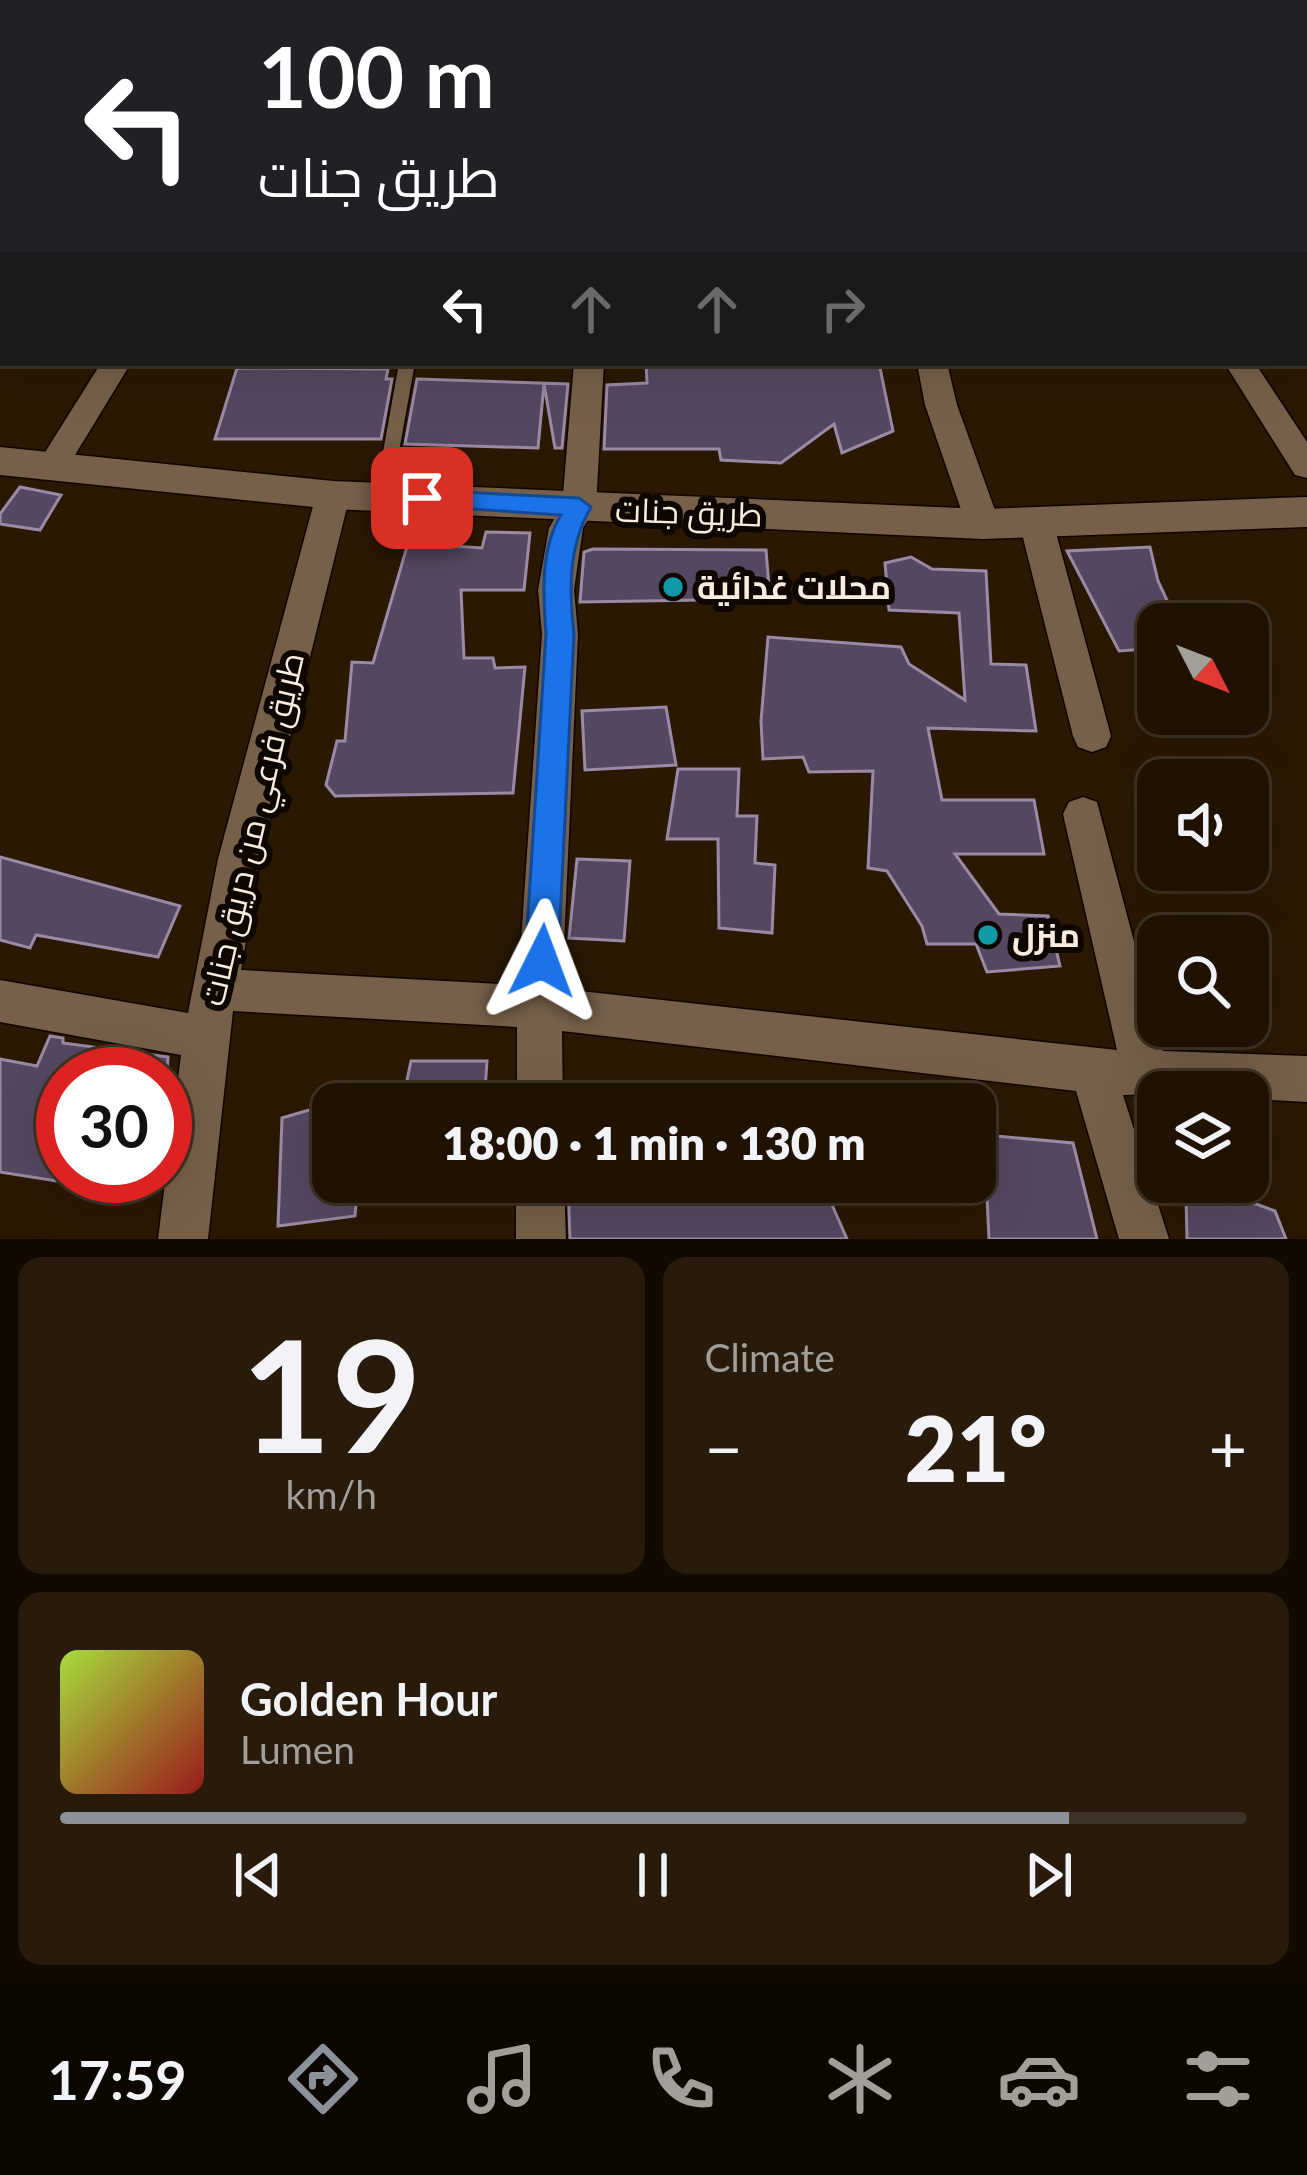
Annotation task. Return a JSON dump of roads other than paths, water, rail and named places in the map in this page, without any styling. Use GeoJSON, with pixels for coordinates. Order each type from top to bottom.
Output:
{"type":"FeatureCollection","features":[{"type":"Feature","properties":{"kind":"street"},"geometry":{"type":"LineString","coordinates":[[53,465],[114,366]]}},
{"type":"Feature","properties":{"kind":"street"},"geometry":{"type":"LineString","coordinates":[[540,1083],[539,1007],[560,634],[556,590],[566,528],[579,507],[590,366]]}},
{"type":"Feature","properties":{"kind":"street"},"geometry":{"type":"LineString","coordinates":[[933,366],[941,405],[983,524]]}},
{"type":"Feature","properties":{"kind":"street"},"geometry":{"type":"LineString","coordinates":[[1242,367],[1307,467]]}},
{"type":"Feature","properties":{"kind":"street","name":"طريق جنات"},"geometry":{"type":"LineString","coordinates":[[0,460],[333,495],[983,524],[1307,512]]}},
{"type":"Feature","properties":{"kind":"street","name":"طريق فرعي من دريق جنات"},"geometry":{"type":"LineString","coordinates":[[183,1239],[206,1038],[239,859],[333,495]]}},
{"type":"Feature","properties":{"kind":"street"},"geometry":{"type":"LineString","coordinates":[[1036,522],[1092,736]]}},
{"type":"Feature","properties":{"kind":"street"},"geometry":{"type":"LineString","coordinates":[[1083,814],[1145,1071]]}},
{"type":"Feature","properties":{"kind":"street"},"geometry":{"type":"LineString","coordinates":[[214,989],[539,1007],[1137,1074]]}},
{"type":"Feature","properties":{"kind":"street"},"geometry":{"type":"LineString","coordinates":[[0,1000],[206,1038]]}},
{"type":"Feature","properties":{"kind":"street"},"geometry":{"type":"LineString","coordinates":[[1094,1071],[1144,1239]]}},
{"type":"Feature","properties":{"kind":"street"},"geometry":{"type":"LineString","coordinates":[[1269,1078],[1307,1079]]}},
{"type":"Feature","properties":{"kind":"street"},"geometry":{"type":"LineString","coordinates":[[541,1203],[541,1239]]}},
{"type":"Feature","properties":{"kind":"lane"},"geometry":{"type":"LineString","coordinates":[[383,496],[406,366]]}},
{"type":"Feature","properties":{"kind":"place","name":"محلات غدائية"},"geometry":{"type":"Point","coordinates":[673,587]}},
{"type":"Feature","properties":{"kind":"place","name":"منزل"},"geometry":{"type":"Point","coordinates":[988,935]}}]}
